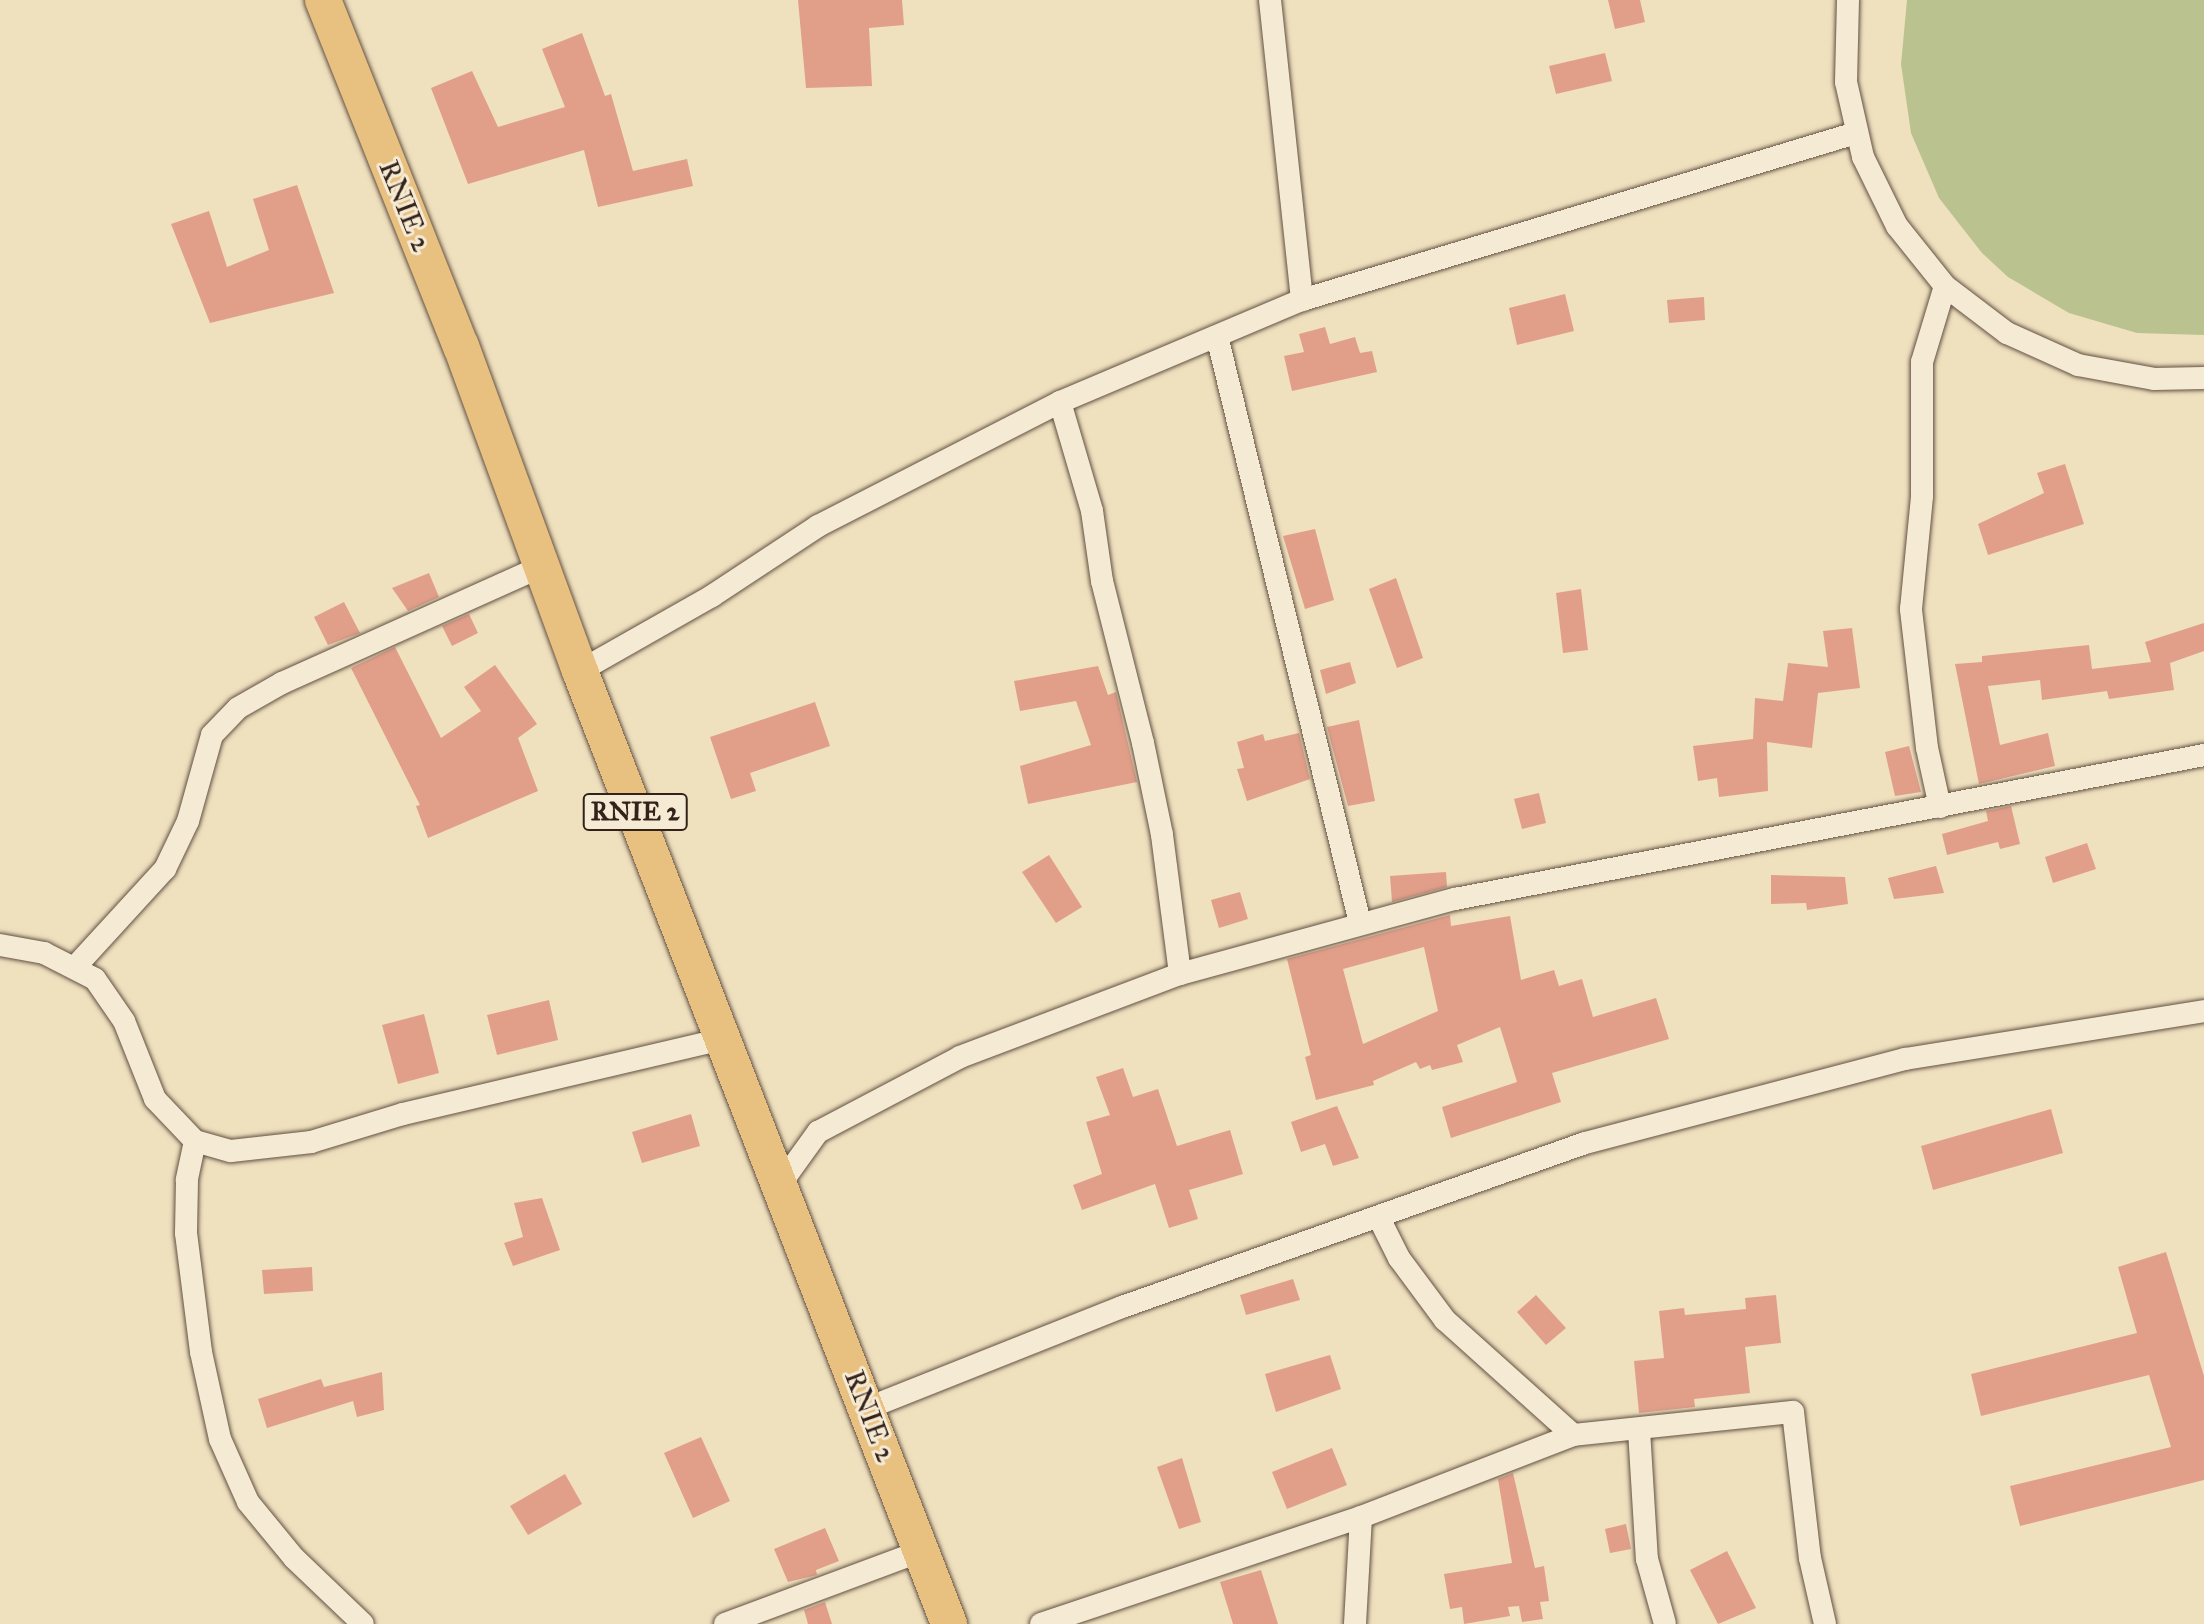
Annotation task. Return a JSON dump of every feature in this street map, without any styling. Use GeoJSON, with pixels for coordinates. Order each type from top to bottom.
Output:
{"type":"FeatureCollection","features":[{"type":"Feature","properties":{"kind":"main road","name":"RNIE 2"},"geometry":{"type":"LineString","coordinates":[[323,0],[949,1624]]}},
{"type":"Feature","properties":{"kind":"street"},"geometry":{"type":"LineString","coordinates":[[1270,0],[1302,300]]}},
{"type":"Feature","properties":{"kind":"street"},"geometry":{"type":"LineString","coordinates":[[1848,0],[1846,82],[1856,133],[1897,226],[1945,286],[2007,333],[2078,365],[2154,379],[2204,378]]}},
{"type":"Feature","properties":{"kind":"street"},"geometry":{"type":"LineString","coordinates":[[580,671],[712,596],[818,526],[1060,402],[1302,300],[1856,133]]}},
{"type":"Feature","properties":{"kind":"street"},"geometry":{"type":"LineString","coordinates":[[1940,807],[1927,748],[1911,609],[1922,496],[1922,362],[1945,286]]}},
{"type":"Feature","properties":{"kind":"street"},"geometry":{"type":"LineString","coordinates":[[1217,336],[1360,923]]}},
{"type":"Feature","properties":{"kind":"street"},"geometry":{"type":"LineString","coordinates":[[1060,402],[1092,511],[1102,581],[1143,743],[1162,835],[1180,974]]}},
{"type":"Feature","properties":{"kind":"street"},"geometry":{"type":"LineString","coordinates":[[76,966],[165,869],[188,821],[212,735],[238,708],[347,652],[542,566]]}},
{"type":"Feature","properties":{"kind":"street"},"geometry":{"type":"LineString","coordinates":[[779,1186],[818,1132],[857,1111],[960,1057],[1180,974],[1360,923],[2204,755]]}},
{"type":"Feature","properties":{"kind":"street"},"geometry":{"type":"LineString","coordinates":[[0,945],[44,953],[76,966],[106,993],[124,1021],[155,1099],[195,1141],[231,1151],[276,1149],[724,1039]]}},
{"type":"Feature","properties":{"kind":"street"},"geometry":{"type":"LineString","coordinates":[[868,1408],[1122,1307],[1585,1143],[1905,1059],[2204,1011]]}},
{"type":"Feature","properties":{"kind":"street"},"geometry":{"type":"LineString","coordinates":[[195,1141],[187,1180],[186,1233],[201,1352],[220,1439],[248,1502],[294,1558],[363,1624]]}},
{"type":"Feature","properties":{"kind":"street"},"geometry":{"type":"LineString","coordinates":[[1379,1218],[1399,1258],[1445,1320],[1573,1435]]}},
{"type":"Feature","properties":{"kind":"street"},"geometry":{"type":"LineString","coordinates":[[1041,1624],[1361,1517],[1573,1435],[1793,1412],[1810,1558],[1825,1624]]}},
{"type":"Feature","properties":{"kind":"street"},"geometry":{"type":"LineString","coordinates":[[1639,1430],[1647,1559],[1665,1624]]}},
{"type":"Feature","properties":{"kind":"street"},"geometry":{"type":"LineString","coordinates":[[1355,1624],[1361,1517]]}},
{"type":"Feature","properties":{"kind":"street"},"geometry":{"type":"LineString","coordinates":[[725,1624],[921,1551]]}},
{"type":"Feature","properties":{"kind":"green space"},"geometry":{"type":"Polygon","coordinates":[[[1907,0],[2204,0],[2204,335],[2137,333],[2069,313],[2008,277],[1982,253],[1939,198],[1911,133],[1901,64],[1907,0]]]}},
{"type":"Feature","properties":{"kind":"building"},"geometry":{"type":"Polygon","coordinates":[[[798,0],[902,0],[904,25],[869,28],[872,86],[806,88],[798,0]]]}},
{"type":"Feature","properties":{"kind":"building"},"geometry":{"type":"Polygon","coordinates":[[[1608,0],[1640,0],[1645,22],[1615,29],[1608,0]]]}},
{"type":"Feature","properties":{"kind":"building"},"geometry":{"type":"Polygon","coordinates":[[[582,33],[605,96],[611,94],[633,171],[687,159],[693,186],[598,207],[584,150],[468,184],[431,88],[472,71],[498,127],[565,107],[542,49],[582,33]]]}},
{"type":"Feature","properties":{"kind":"building"},"geometry":{"type":"Polygon","coordinates":[[[1605,53],[1612,81],[1556,94],[1549,66],[1605,53]]]}},
{"type":"Feature","properties":{"kind":"building"},"geometry":{"type":"Polygon","coordinates":[[[297,185],[334,293],[210,323],[171,224],[209,211],[227,267],[269,250],[253,199],[297,185]]]}},
{"type":"Feature","properties":{"kind":"building"},"geometry":{"type":"Polygon","coordinates":[[[1565,294],[1574,331],[1517,345],[1509,308],[1565,294]]]}},
{"type":"Feature","properties":{"kind":"building"},"geometry":{"type":"Polygon","coordinates":[[[1704,297],[1705,320],[1669,323],[1667,300],[1704,297]]]}},
{"type":"Feature","properties":{"kind":"building"},"geometry":{"type":"Polygon","coordinates":[[[1325,327],[1330,344],[1355,337],[1360,353],[1372,351],[1377,372],[1292,391],[1284,356],[1304,352],[1299,334],[1325,327]]]}},
{"type":"Feature","properties":{"kind":"building"},"geometry":{"type":"Polygon","coordinates":[[[2065,464],[2084,524],[1988,555],[1978,524],[2044,493],[2037,473],[2065,464]]]}},
{"type":"Feature","properties":{"kind":"building"},"geometry":{"type":"Polygon","coordinates":[[[1315,529],[1334,600],[1305,609],[1283,536],[1315,529]]]}},
{"type":"Feature","properties":{"kind":"building"},"geometry":{"type":"Polygon","coordinates":[[[429,573],[439,597],[408,611],[392,588],[429,573]]]}},
{"type":"Feature","properties":{"kind":"building"},"geometry":{"type":"Polygon","coordinates":[[[1396,578],[1423,658],[1397,668],[1369,589],[1396,578]]]}},
{"type":"Feature","properties":{"kind":"building"},"geometry":{"type":"Polygon","coordinates":[[[1581,589],[1588,650],[1563,653],[1556,593],[1581,589]]]}},
{"type":"Feature","properties":{"kind":"building"},"geometry":{"type":"Polygon","coordinates":[[[344,602],[360,633],[328,645],[314,617],[344,602]]]}},
{"type":"Feature","properties":{"kind":"building"},"geometry":{"type":"Polygon","coordinates":[[[469,614],[478,633],[452,646],[442,626],[469,614]]]}},
{"type":"Feature","properties":{"kind":"building"},"geometry":{"type":"Polygon","coordinates":[[[2204,623],[2204,651],[2170,663],[2174,690],[2109,699],[2107,691],[2042,700],[2040,680],[1988,686],[2000,745],[2048,733],[2055,766],[1979,784],[1955,664],[1982,662],[1982,656],[2089,645],[2092,669],[2151,662],[2145,642],[2204,623]]]}},
{"type":"Feature","properties":{"kind":"building"},"geometry":{"type":"Polygon","coordinates":[[[1852,628],[1860,688],[1818,693],[1812,748],[1767,742],[1768,791],[1719,797],[1717,778],[1698,781],[1693,746],[1753,739],[1755,698],[1783,701],[1788,663],[1828,667],[1823,631],[1852,628]]]}},
{"type":"Feature","properties":{"kind":"building"},"geometry":{"type":"Polygon","coordinates":[[[395,647],[441,738],[481,711],[464,687],[495,665],[537,724],[518,738],[538,791],[428,838],[416,806],[420,805],[351,668],[395,647]]]}},
{"type":"Feature","properties":{"kind":"building"},"geometry":{"type":"Polygon","coordinates":[[[1350,662],[1356,683],[1326,694],[1320,670],[1350,662]]]}},
{"type":"Feature","properties":{"kind":"building"},"geometry":{"type":"Polygon","coordinates":[[[1098,666],[1108,695],[1116,692],[1137,782],[1028,804],[1020,766],[1091,745],[1076,701],[1020,711],[1014,681],[1098,666]]]}},
{"type":"Feature","properties":{"kind":"building"},"geometry":{"type":"Polygon","coordinates":[[[815,702],[830,746],[750,773],[756,791],[731,799],[710,737],[815,702]]]}},
{"type":"Feature","properties":{"kind":"building"},"geometry":{"type":"Polygon","coordinates":[[[1359,720],[1375,801],[1348,806],[1327,727],[1359,720]]]}},
{"type":"Feature","properties":{"kind":"building"},"geometry":{"type":"Polygon","coordinates":[[[1299,733],[1310,779],[1247,801],[1237,769],[1244,768],[1237,742],[1263,734],[1265,741],[1299,733]]]}},
{"type":"Feature","properties":{"kind":"building"},"geometry":{"type":"Polygon","coordinates":[[[1909,746],[1921,792],[1895,796],[1885,752],[1909,746]]]}},
{"type":"Feature","properties":{"kind":"building"},"geometry":{"type":"Polygon","coordinates":[[[1539,793],[1546,823],[1522,829],[1514,799],[1539,793]]]}},
{"type":"Feature","properties":{"kind":"building"},"geometry":{"type":"Polygon","coordinates":[[[2011,806],[2020,844],[2000,849],[1998,842],[1947,855],[1942,834],[1988,821],[1986,811],[2011,806]]]}},
{"type":"Feature","properties":{"kind":"building"},"geometry":{"type":"Polygon","coordinates":[[[2087,843],[2096,869],[2053,883],[2045,857],[2087,843]]]}},
{"type":"Feature","properties":{"kind":"building"},"geometry":{"type":"Polygon","coordinates":[[[1049,855],[1082,907],[1056,923],[1022,872],[1049,855]]]}},
{"type":"Feature","properties":{"kind":"building"},"geometry":{"type":"Polygon","coordinates":[[[1936,866],[1944,893],[1894,899],[1888,878],[1936,866]]]}},
{"type":"Feature","properties":{"kind":"building"},"geometry":{"type":"Polygon","coordinates":[[[1446,872],[1447,887],[1392,902],[1390,876],[1446,872]]]}},
{"type":"Feature","properties":{"kind":"building"},"geometry":{"type":"Polygon","coordinates":[[[1771,875],[1845,877],[1848,904],[1807,910],[1806,903],[1771,904],[1771,875]]]}},
{"type":"Feature","properties":{"kind":"building"},"geometry":{"type":"Polygon","coordinates":[[[1240,892],[1248,919],[1219,928],[1211,900],[1240,892]]]}},
{"type":"Feature","properties":{"kind":"building"},"geometry":{"type":"Polygon","coordinates":[[[1450,915],[1451,926],[1510,916],[1521,980],[1554,970],[1559,986],[1582,979],[1593,1017],[1656,998],[1669,1039],[1552,1073],[1561,1102],[1451,1138],[1442,1107],[1517,1082],[1500,1027],[1457,1045],[1463,1062],[1432,1070],[1430,1065],[1420,1069],[1416,1062],[1373,1081],[1374,1085],[1316,1100],[1305,1057],[1311,1055],[1287,959],[1450,915]],[[1424,947],[1343,969],[1363,1044],[1438,1011],[1424,947]]]}},
{"type":"Feature","properties":{"kind":"building"},"geometry":{"type":"Polygon","coordinates":[[[549,1000],[558,1040],[497,1055],[487,1015],[549,1000]]]}},
{"type":"Feature","properties":{"kind":"building"},"geometry":{"type":"Polygon","coordinates":[[[424,1014],[439,1073],[398,1084],[382,1025],[424,1014]]]}},
{"type":"Feature","properties":{"kind":"building"},"geometry":{"type":"Polygon","coordinates":[[[1123,1068],[1133,1097],[1158,1089],[1177,1146],[1230,1130],[1243,1174],[1189,1190],[1198,1219],[1169,1228],[1155,1184],[1082,1210],[1073,1185],[1102,1174],[1086,1122],[1110,1115],[1096,1077],[1123,1068]]]}},
{"type":"Feature","properties":{"kind":"building"},"geometry":{"type":"Polygon","coordinates":[[[1337,1106],[1359,1158],[1333,1166],[1325,1144],[1301,1152],[1291,1122],[1337,1106]]]}},
{"type":"Feature","properties":{"kind":"building"},"geometry":{"type":"Polygon","coordinates":[[[2051,1109],[2063,1153],[1933,1190],[1921,1146],[2051,1109]]]}},
{"type":"Feature","properties":{"kind":"building"},"geometry":{"type":"Polygon","coordinates":[[[691,1114],[700,1146],[642,1163],[632,1132],[691,1114]]]}},
{"type":"Feature","properties":{"kind":"building"},"geometry":{"type":"Polygon","coordinates":[[[542,1198],[560,1250],[513,1266],[504,1243],[523,1237],[514,1203],[542,1198]]]}},
{"type":"Feature","properties":{"kind":"building"},"geometry":{"type":"Polygon","coordinates":[[[2166,1252],[2204,1376],[2204,1480],[2020,1526],[2010,1486],[2171,1447],[2149,1375],[1981,1416],[1971,1374],[2137,1333],[2118,1267],[2166,1252]]]}},
{"type":"Feature","properties":{"kind":"building"},"geometry":{"type":"Polygon","coordinates":[[[312,1267],[313,1291],[264,1294],[262,1270],[312,1267]]]}},
{"type":"Feature","properties":{"kind":"building"},"geometry":{"type":"Polygon","coordinates":[[[1293,1279],[1300,1300],[1246,1315],[1240,1295],[1293,1279]]]}},
{"type":"Feature","properties":{"kind":"building"},"geometry":{"type":"Polygon","coordinates":[[[1536,1295],[1566,1328],[1546,1345],[1517,1312],[1536,1295]]]}},
{"type":"Feature","properties":{"kind":"building"},"geometry":{"type":"Polygon","coordinates":[[[1776,1295],[1781,1343],[1745,1347],[1750,1393],[1694,1399],[1695,1407],[1639,1413],[1634,1361],[1664,1358],[1659,1311],[1684,1308],[1685,1315],[1746,1309],[1745,1298],[1776,1295]]]}},
{"type":"Feature","properties":{"kind":"building"},"geometry":{"type":"Polygon","coordinates":[[[1330,1355],[1341,1389],[1276,1412],[1265,1374],[1330,1355]]]}},
{"type":"Feature","properties":{"kind":"building"},"geometry":{"type":"Polygon","coordinates":[[[382,1372],[384,1410],[357,1417],[353,1401],[267,1428],[258,1399],[321,1379],[324,1387],[382,1372]]]}},
{"type":"Feature","properties":{"kind":"building"},"geometry":{"type":"Polygon","coordinates":[[[701,1437],[730,1501],[693,1518],[664,1453],[701,1437]]]}},
{"type":"Feature","properties":{"kind":"building"},"geometry":{"type":"Polygon","coordinates":[[[1332,1448],[1347,1485],[1287,1509],[1272,1472],[1332,1448]]]}},
{"type":"Feature","properties":{"kind":"building"},"geometry":{"type":"Polygon","coordinates":[[[1182,1458],[1201,1522],[1179,1529],[1157,1467],[1182,1458]]]}},
{"type":"Feature","properties":{"kind":"building"},"geometry":{"type":"Polygon","coordinates":[[[1513,1473],[1535,1568],[1544,1566],[1549,1601],[1540,1602],[1543,1619],[1522,1622],[1519,1606],[1508,1607],[1510,1616],[1464,1624],[1462,1607],[1450,1609],[1444,1574],[1512,1563],[1498,1479],[1513,1473]]]}},
{"type":"Feature","properties":{"kind":"building"},"geometry":{"type":"Polygon","coordinates":[[[565,1474],[582,1504],[528,1535],[510,1506],[565,1474]]]}},
{"type":"Feature","properties":{"kind":"building"},"geometry":{"type":"Polygon","coordinates":[[[1626,1524],[1631,1549],[1610,1553],[1605,1529],[1626,1524]]]}},
{"type":"Feature","properties":{"kind":"building"},"geometry":{"type":"Polygon","coordinates":[[[825,1528],[839,1561],[816,1570],[817,1575],[788,1582],[774,1549],[825,1528]]]}},
{"type":"Feature","properties":{"kind":"building"},"geometry":{"type":"Polygon","coordinates":[[[1727,1551],[1756,1608],[1718,1624],[1690,1570],[1727,1551]]]}},
{"type":"Feature","properties":{"kind":"building"},"geometry":{"type":"Polygon","coordinates":[[[1261,1570],[1278,1624],[1233,1624],[1220,1582],[1261,1570]]]}},
{"type":"Feature","properties":{"kind":"building"},"geometry":{"type":"Polygon","coordinates":[[[825,1602],[832,1624],[808,1624],[804,1610],[825,1602]]]}}]}
